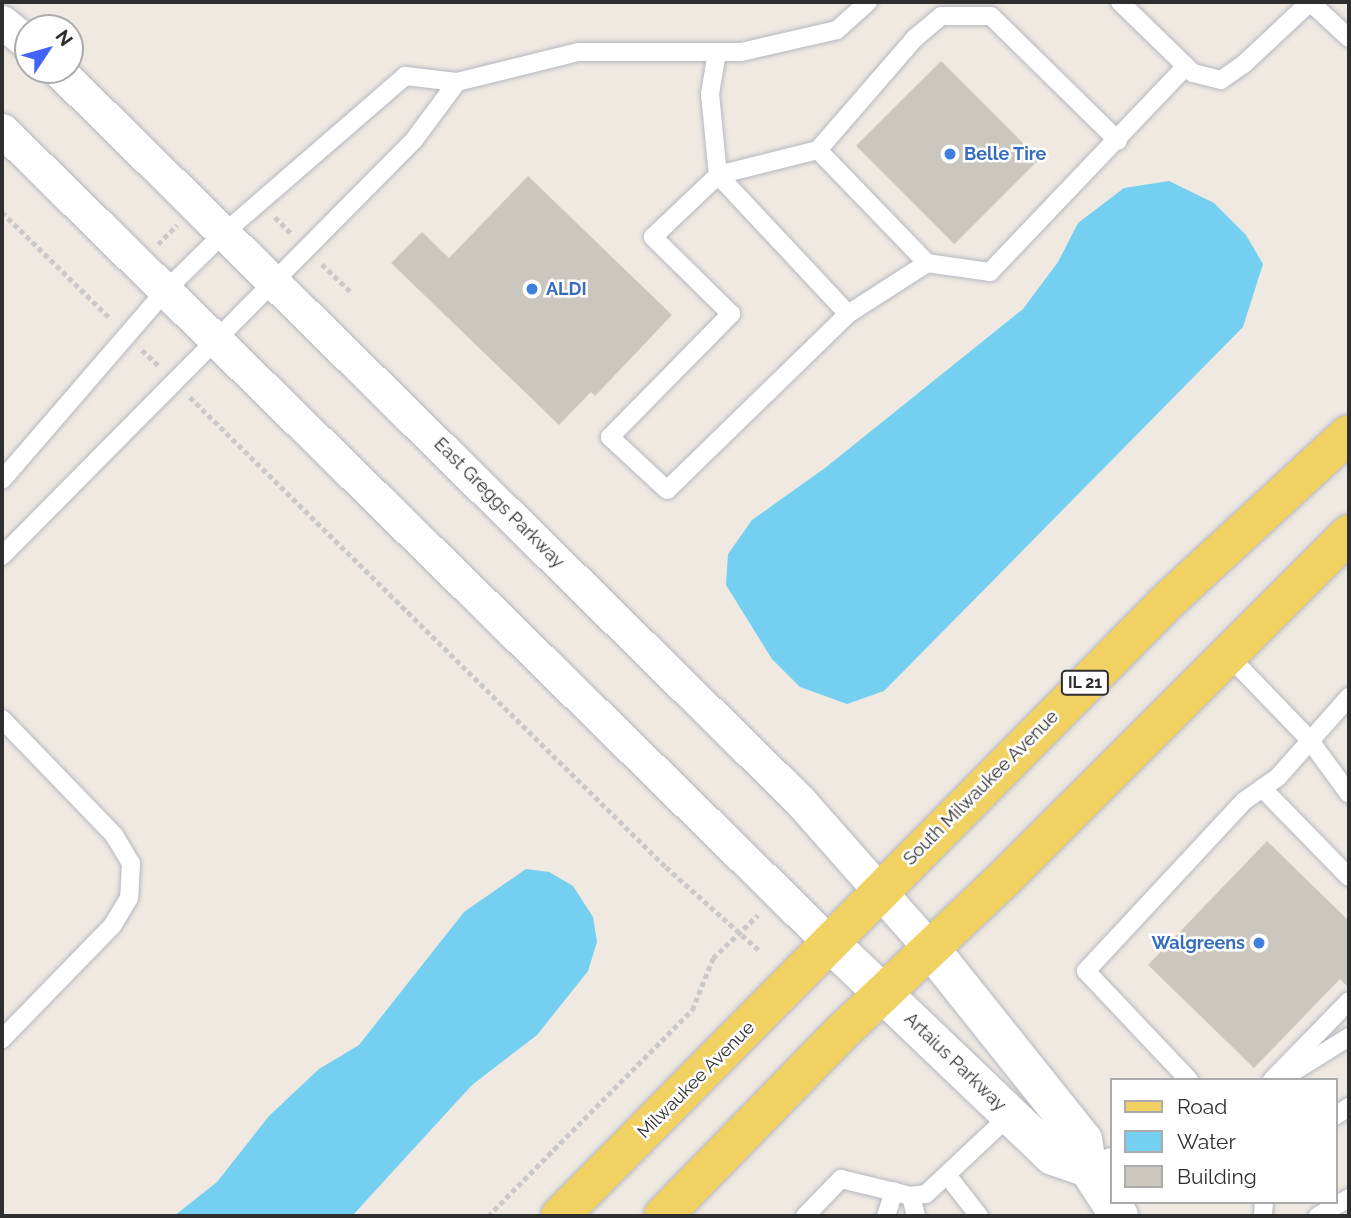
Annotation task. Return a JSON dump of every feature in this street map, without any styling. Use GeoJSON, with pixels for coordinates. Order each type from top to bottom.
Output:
{"type":"FeatureCollection","features":[{"type":"Feature","properties":{"kind":"main road","name":"South Milwaukee Avenue"},"geometry":{"type":"LineString","coordinates":[[830,943],[1170,598],[1349,435]]}},
{"type":"Feature","properties":{"kind":"main road"},"geometry":{"type":"LineString","coordinates":[[663,1216],[929,947],[1002,881],[1226,653],[1349,534]]}},
{"type":"Feature","properties":{"kind":"main road","name":"Milwaukee Avenue"},"geometry":{"type":"LineString","coordinates":[[560,1216],[830,943]]}},
{"type":"Feature","properties":{"kind":"street","name":"East Greggs Parkway"},"geometry":{"type":"LineString","coordinates":[[72,84],[781,782],[929,947]]}},
{"type":"Feature","properties":{"kind":"street"},"geometry":{"type":"LineString","coordinates":[[2,130],[167,289],[830,943]]}},
{"type":"Feature","properties":{"kind":"street","name":"Artaius Parkway"},"geometry":{"type":"LineString","coordinates":[[830,943],[1053,1156],[1100,1162]]}},
{"type":"Feature","properties":{"kind":"street"},"geometry":{"type":"LineString","coordinates":[[929,947],[1100,1162],[1110,1190]]}},
{"type":"Feature","properties":{"kind":"lane"},"geometry":{"type":"LineString","coordinates":[[2,480],[167,289],[224,233],[405,76],[457,82],[578,52],[741,52],[837,30],[867,2]]}},
{"type":"Feature","properties":{"kind":"lane"},"geometry":{"type":"LineString","coordinates":[[1120,2],[1193,73],[1221,80],[1245,63],[1310,2],[1349,38]]}},
{"type":"Feature","properties":{"kind":"lane"},"geometry":{"type":"LineString","coordinates":[[927,263],[848,314],[667,489],[611,437],[730,314],[653,237],[718,175],[818,150],[915,38],[941,16],[991,16],[1118,141]]}},
{"type":"Feature","properties":{"kind":"lane"},"geometry":{"type":"LineString","coordinates":[[717,52],[710,94],[718,175],[848,314]]}},
{"type":"Feature","properties":{"kind":"lane"},"geometry":{"type":"LineString","coordinates":[[818,150],[927,263],[990,272],[1118,141],[1186,66]]}},
{"type":"Feature","properties":{"kind":"lane"},"geometry":{"type":"LineString","coordinates":[[2,556],[414,140],[457,82]]}},
{"type":"Feature","properties":{"kind":"lane"},"geometry":{"type":"LineString","coordinates":[[1226,653],[1308,738],[1349,794]]}},
{"type":"Feature","properties":{"kind":"lane"},"geometry":{"type":"LineString","coordinates":[[1187,1078],[1086,971],[1244,802],[1279,776],[1308,738],[1349,696]]}},
{"type":"Feature","properties":{"kind":"lane"},"geometry":{"type":"LineString","coordinates":[[2,719],[114,835],[131,863],[129,898],[112,926],[2,1039]]}},
{"type":"Feature","properties":{"kind":"lane"},"geometry":{"type":"LineString","coordinates":[[1262,788],[1349,877]]}},
{"type":"Feature","properties":{"kind":"lane"},"geometry":{"type":"LineString","coordinates":[[1274,1078],[1349,1001]]}},
{"type":"Feature","properties":{"kind":"lane"},"geometry":{"type":"LineString","coordinates":[[1283,1078],[1349,1037]]}},
{"type":"Feature","properties":{"kind":"lane"},"geometry":{"type":"LineString","coordinates":[[804,1216],[841,1179],[902,1194],[926,1194],[1010,1115]]}},
{"type":"Feature","properties":{"kind":"lane"},"geometry":{"type":"LineString","coordinates":[[947,1174],[979,1216]]}},
{"type":"Feature","properties":{"kind":"lane"},"geometry":{"type":"LineString","coordinates":[[886,1216],[902,1194]]}},
{"type":"Feature","properties":{"kind":"lane"},"geometry":{"type":"LineString","coordinates":[[902,1194],[916,1216]]}},
{"type":"Feature","properties":{"kind":"lane"},"geometry":{"type":"LineString","coordinates":[[1318,1216],[1349,1198]]}},
{"type":"Feature","properties":{"kind":"path"},"geometry":{"type":"LineString","coordinates":[[140,263],[196,205]]}},
{"type":"Feature","properties":{"kind":"path"},"geometry":{"type":"LineString","coordinates":[[2,212],[736,934],[760,951]]}},
{"type":"Feature","properties":{"kind":"path"},"geometry":{"type":"LineString","coordinates":[[488,1216],[692,1010],[713,958],[758,915]]}},
{"type":"Feature","properties":{"kind":"water"},"geometry":{"type":"Polygon","coordinates":[[[1169,181],[1214,203],[1246,235],[1263,264],[1243,327],[884,691],[847,704],[800,687],[772,659],[726,585],[728,554],[752,520],[825,468],[1023,309],[1058,262],[1078,223],[1124,188],[1169,181]]]}},
{"type":"Feature","properties":{"kind":"water"},"geometry":{"type":"Polygon","coordinates":[[[526,869],[549,872],[573,886],[593,917],[597,942],[588,971],[537,1035],[472,1085],[352,1216],[174,1216],[217,1182],[269,1116],[319,1069],[359,1045],[464,912],[526,869]]]}},
{"type":"Feature","properties":{"kind":"building","name":"Belle Tire"},"geometry":{"type":"Polygon","coordinates":[[[941,61],[1039,159],[954,244],[856,146],[941,61]]]}},
{"type":"Feature","properties":{"kind":"building","name":"ALDI"},"geometry":{"type":"Polygon","coordinates":[[[528,176],[672,315],[595,396],[591,392],[559,425],[391,263],[422,232],[449,258],[528,176]]]}},
{"type":"Feature","properties":{"kind":"building","name":"Walgreens"},"geometry":{"type":"Polygon","coordinates":[[[1267,841],[1349,921],[1349,988],[1340,979],[1254,1068],[1148,965],[1267,841]]]}},
{"type":"Feature","properties":{"kind":"place","name":"Belle Tire"},"geometry":{"type":"Point","coordinates":[950,154]}},
{"type":"Feature","properties":{"kind":"place","name":"ALDI"},"geometry":{"type":"Point","coordinates":[532,289]}},
{"type":"Feature","properties":{"kind":"place","name":"Walgreens"},"geometry":{"type":"Point","coordinates":[1259,943]}}]}
